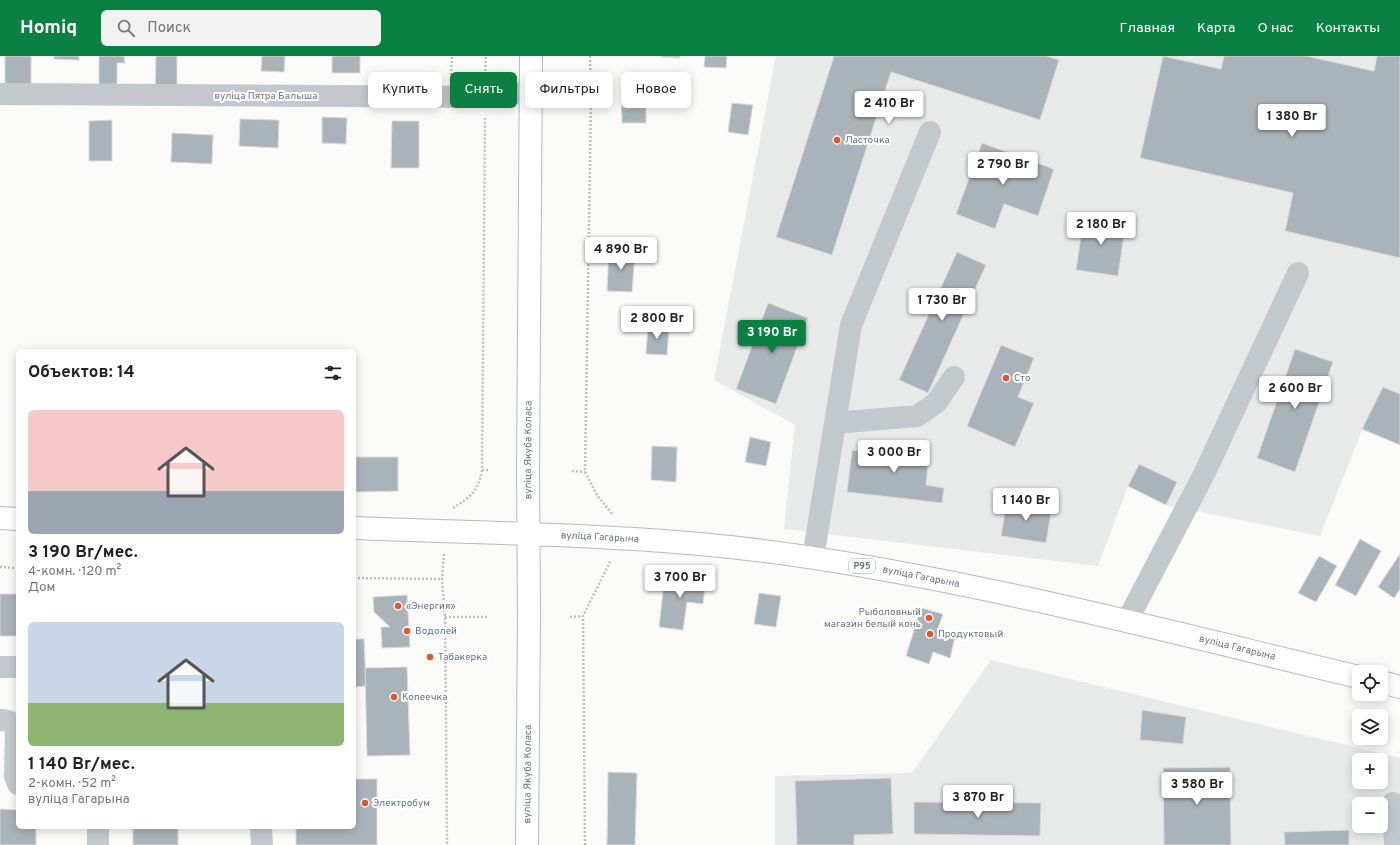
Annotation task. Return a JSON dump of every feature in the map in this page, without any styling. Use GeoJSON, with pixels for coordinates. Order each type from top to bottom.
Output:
{"type":"FeatureCollection","features":[{"type":"Feature","properties":{"kind":"main road","name":"вуліца Якуба Коласа"},"geometry":{"type":"LineString","coordinates":[[531,56],[531,72]]}},
{"type":"Feature","properties":{"kind":"main road","name":"вуліца Якуба Коласа"},"geometry":{"type":"LineString","coordinates":[[527,845],[531,108]]}},
{"type":"Feature","properties":{"kind":"main road"},"geometry":{"type":"LineString","coordinates":[[0,518],[16,519]]}},
{"type":"Feature","properties":{"kind":"main road","name":"вуліца Гагарына"},"geometry":{"type":"LineString","coordinates":[[356,528],[614,538],[704,544],[813,558],[963,585],[1127,621],[1352,675]]}},
{"type":"Feature","properties":{"kind":"main road"},"geometry":{"type":"LineString","coordinates":[[1388,683],[1400,686]]}},
{"type":"Feature","properties":{"kind":"street","name":"вуліца Пятра Балыша"},"geometry":{"type":"LineString","coordinates":[[0,94],[450,97]]}},
{"type":"Feature","properties":{"kind":"street"},"geometry":{"type":"LineString","coordinates":[[813,558],[851,325],[930,132]]}},
{"type":"Feature","properties":{"kind":"street"},"geometry":{"type":"LineString","coordinates":[[1127,621],[1204,474],[1298,273]]}},
{"type":"Feature","properties":{"kind":"street"},"geometry":{"type":"LineString","coordinates":[[835,423],[917,416],[936,403],[954,377]]}},
{"type":"Feature","properties":{"kind":"street"},"geometry":{"type":"LineString","coordinates":[[0,667],[16,667]]}},
{"type":"Feature","properties":{"kind":"street"},"geometry":{"type":"LineString","coordinates":[[0,720],[10,722],[14,725],[16,730],[16,776]]}},
{"type":"Feature","properties":{"kind":"street"},"geometry":{"type":"LineString","coordinates":[[1393,803],[1395,845]]}},
{"type":"Feature","properties":{"kind":"street"},"geometry":{"type":"LineString","coordinates":[[98,829],[98,845]]}},
{"type":"Feature","properties":{"kind":"street"},"geometry":{"type":"LineString","coordinates":[[261,829],[262,845]]}},
{"type":"Feature","properties":{"kind":"path"},"geometry":{"type":"LineString","coordinates":[[486,56],[486,72]]}},
{"type":"Feature","properties":{"kind":"path"},"geometry":{"type":"LineString","coordinates":[[585,845],[584,616],[612,559],[614,538],[613,514],[597,495],[585,472],[591,99],[590,56]]}},
{"type":"Feature","properties":{"kind":"path"},"geometry":{"type":"LineString","coordinates":[[447,845],[445,617],[442,579],[446,513],[470,497],[480,481],[482,470],[485,108]]}},
{"type":"Feature","properties":{"kind":"path"},"geometry":{"type":"LineString","coordinates":[[482,470],[490,470]]}},
{"type":"Feature","properties":{"kind":"path"},"geometry":{"type":"LineString","coordinates":[[572,471],[585,472]]}},
{"type":"Feature","properties":{"kind":"path"},"geometry":{"type":"LineString","coordinates":[[0,567],[16,568]]}},
{"type":"Feature","properties":{"kind":"path"},"geometry":{"type":"LineString","coordinates":[[356,578],[442,579]]}},
{"type":"Feature","properties":{"kind":"path"},"geometry":{"type":"LineString","coordinates":[[570,617],[584,616]]}},
{"type":"Feature","properties":{"kind":"path"},"geometry":{"type":"LineString","coordinates":[[445,617],[487,617]]}},
{"type":"Feature","properties":{"kind":"shaded area"},"geometry":{"type":"Polygon","coordinates":[[[776,56],[1400,56],[1400,445],[1362,430],[1320,536],[1166,505],[1128,486],[1098,566],[784,529],[795,425],[714,380],[776,56]]]}},
{"type":"Feature","properties":{"kind":"shaded area"},"geometry":{"type":"Polygon","coordinates":[[[991,660],[1379,753],[1352,753],[1352,789],[1388,789],[1388,755],[1400,758],[1400,845],[775,845],[775,776],[912,773],[991,660]]]}},
{"type":"Feature","properties":{"kind":"building"},"geometry":{"type":"Polygon","coordinates":[[[5,56],[31,56],[31,84],[5,84],[5,56]]]}},
{"type":"Feature","properties":{"kind":"building"},"geometry":{"type":"Polygon","coordinates":[[[54,56],[79,56],[79,60],[54,59],[54,56]]]}},
{"type":"Feature","properties":{"kind":"building"},"geometry":{"type":"Polygon","coordinates":[[[99,56],[124,56],[125,63],[117,63],[117,84],[99,85],[99,56]]]}},
{"type":"Feature","properties":{"kind":"building"},"geometry":{"type":"Polygon","coordinates":[[[156,56],[177,56],[177,95],[155,94],[156,56]]]}},
{"type":"Feature","properties":{"kind":"building"},"geometry":{"type":"Polygon","coordinates":[[[262,56],[285,56],[284,72],[261,71],[262,56]]]}},
{"type":"Feature","properties":{"kind":"building"},"geometry":{"type":"Polygon","coordinates":[[[332,56],[360,56],[360,73],[332,73],[332,56]]]}},
{"type":"Feature","properties":{"kind":"building"},"geometry":{"type":"Polygon","coordinates":[[[680,56],[680,58],[661,57],[680,56]]]}},
{"type":"Feature","properties":{"kind":"building"},"geometry":{"type":"Polygon","coordinates":[[[705,56],[727,56],[726,68],[704,67],[705,56]]]}},
{"type":"Feature","properties":{"kind":"building"},"geometry":{"type":"Polygon","coordinates":[[[834,56],[1046,56],[1059,60],[1040,120],[891,72],[832,255],[776,237],[834,56]]]}},
{"type":"Feature","properties":{"kind":"building"},"geometry":{"type":"Polygon","coordinates":[[[1163,56],[1221,69],[1224,56],[1306,56],[1374,71],[1377,56],[1400,56],[1400,258],[1285,231],[1293,193],[1140,158],[1163,56]]]}},
{"type":"Feature","properties":{"kind":"building"},"geometry":{"type":"Polygon","coordinates":[[[732,103],[753,105],[748,135],[728,132],[732,103]]]}},
{"type":"Feature","properties":{"kind":"building"},"geometry":{"type":"Polygon","coordinates":[[[622,108],[646,108],[646,123],[622,123],[622,108]]]}},
{"type":"Feature","properties":{"kind":"building"},"geometry":{"type":"Polygon","coordinates":[[[322,117],[347,118],[346,144],[322,143],[322,117]]]}},
{"type":"Feature","properties":{"kind":"building"},"geometry":{"type":"Polygon","coordinates":[[[240,119],[279,120],[278,148],[239,146],[240,119]]]}},
{"type":"Feature","properties":{"kind":"building"},"geometry":{"type":"Polygon","coordinates":[[[112,120],[112,161],[89,161],[89,121],[112,120]]]}},
{"type":"Feature","properties":{"kind":"building"},"geometry":{"type":"Polygon","coordinates":[[[392,121],[419,121],[419,168],[391,168],[392,121]]]}},
{"type":"Feature","properties":{"kind":"building"},"geometry":{"type":"Polygon","coordinates":[[[172,133],[213,135],[212,164],[171,162],[172,133]]]}},
{"type":"Feature","properties":{"kind":"building"},"geometry":{"type":"Polygon","coordinates":[[[982,143],[1054,169],[1038,216],[1004,204],[995,229],[956,214],[982,143]]]}},
{"type":"Feature","properties":{"kind":"building"},"geometry":{"type":"Polygon","coordinates":[[[1084,216],[1126,222],[1118,276],[1076,270],[1084,216]]]}},
{"type":"Feature","properties":{"kind":"building"},"geometry":{"type":"Polygon","coordinates":[[[609,250],[635,251],[632,292],[607,291],[609,250]]]}},
{"type":"Feature","properties":{"kind":"building"},"geometry":{"type":"Polygon","coordinates":[[[957,252],[986,265],[928,393],[899,380],[957,252]]]}},
{"type":"Feature","properties":{"kind":"building"},"geometry":{"type":"Polygon","coordinates":[[[768,303],[808,318],[776,404],[736,389],[768,303]]]}},
{"type":"Feature","properties":{"kind":"building"},"geometry":{"type":"Polygon","coordinates":[[[648,325],[669,327],[667,355],[646,354],[648,325]]]}},
{"type":"Feature","properties":{"kind":"building","name":"Сто"},"geometry":{"type":"Polygon","coordinates":[[[1001,345],[1034,358],[1018,397],[1034,403],[1015,447],[967,426],[1001,345]]]}},
{"type":"Feature","properties":{"kind":"building"},"geometry":{"type":"Polygon","coordinates":[[[1295,349],[1333,362],[1295,472],[1257,458],[1295,349]]]}},
{"type":"Feature","properties":{"kind":"building"},"geometry":{"type":"Polygon","coordinates":[[[1383,387],[1400,394],[1400,445],[1362,429],[1383,387]]]}},
{"type":"Feature","properties":{"kind":"building"},"geometry":{"type":"Polygon","coordinates":[[[750,437],[771,442],[766,466],[745,462],[750,437]]]}},
{"type":"Feature","properties":{"kind":"building"},"geometry":{"type":"Polygon","coordinates":[[[904,441],[930,444],[926,485],[944,488],[942,503],[847,492],[852,450],[902,456],[904,441]]]}},
{"type":"Feature","properties":{"kind":"building"},"geometry":{"type":"Polygon","coordinates":[[[652,446],[677,447],[676,482],[651,480],[652,446]]]}},
{"type":"Feature","properties":{"kind":"building"},"geometry":{"type":"Polygon","coordinates":[[[356,457],[398,457],[398,491],[356,492],[356,457]]]}},
{"type":"Feature","properties":{"kind":"building"},"geometry":{"type":"Polygon","coordinates":[[[1139,464],[1177,482],[1166,505],[1128,486],[1139,464]]]}},
{"type":"Feature","properties":{"kind":"building"},"geometry":{"type":"Polygon","coordinates":[[[1007,500],[1052,507],[1046,543],[1001,536],[1007,500]]]}},
{"type":"Feature","properties":{"kind":"building"},"geometry":{"type":"Polygon","coordinates":[[[1360,539],[1381,551],[1356,596],[1335,585],[1360,539]]]}},
{"type":"Feature","properties":{"kind":"building"},"geometry":{"type":"Polygon","coordinates":[[[1400,554],[1400,589],[1394,598],[1378,587],[1400,554]]]}},
{"type":"Feature","properties":{"kind":"building"},"geometry":{"type":"Polygon","coordinates":[[[1319,556],[1337,566],[1316,602],[1298,593],[1319,556]]]}},
{"type":"Feature","properties":{"kind":"building"},"geometry":{"type":"Polygon","coordinates":[[[665,574],[706,579],[703,604],[687,602],[683,630],[659,627],[665,574]]]}},
{"type":"Feature","properties":{"kind":"building"},"geometry":{"type":"Polygon","coordinates":[[[759,593],[781,596],[776,627],[754,624],[759,593]]]}},
{"type":"Feature","properties":{"kind":"building"},"geometry":{"type":"Polygon","coordinates":[[[0,594],[16,594],[16,636],[0,636],[0,594]]]}},
{"type":"Feature","properties":{"kind":"building"},"geometry":{"type":"Polygon","coordinates":[[[407,595],[410,647],[382,648],[381,627],[390,627],[374,612],[373,597],[407,595]]]}},
{"type":"Feature","properties":{"kind":"building","name":"Продуктовый"},"geometry":{"type":"Polygon","coordinates":[[[921,608],[943,614],[937,631],[955,637],[950,658],[933,652],[929,664],[906,656],[921,608]]]}},
{"type":"Feature","properties":{"kind":"building"},"geometry":{"type":"Polygon","coordinates":[[[356,639],[364,639],[366,686],[356,687],[356,639]]]}},
{"type":"Feature","properties":{"kind":"building"},"geometry":{"type":"Polygon","coordinates":[[[407,667],[410,755],[367,756],[365,668],[407,667]]]}},
{"type":"Feature","properties":{"kind":"building"},"geometry":{"type":"Polygon","coordinates":[[[1142,710],[1186,717],[1183,744],[1140,740],[1142,710]]]}},
{"type":"Feature","properties":{"kind":"building"},"geometry":{"type":"Polygon","coordinates":[[[1230,767],[1231,845],[1164,845],[1163,768],[1230,767]]]}},
{"type":"Feature","properties":{"kind":"building"},"geometry":{"type":"Polygon","coordinates":[[[608,772],[637,773],[635,845],[607,845],[608,772]]]}},
{"type":"Feature","properties":{"kind":"building"},"geometry":{"type":"Polygon","coordinates":[[[891,778],[893,834],[854,835],[854,845],[797,845],[795,781],[891,778]]]}},
{"type":"Feature","properties":{"kind":"building","name":"Электробум"},"geometry":{"type":"Polygon","coordinates":[[[356,779],[377,779],[377,845],[296,845],[296,829],[356,829],[356,779]]]}},
{"type":"Feature","properties":{"kind":"building"},"geometry":{"type":"Polygon","coordinates":[[[914,802],[1041,803],[1040,836],[914,834],[914,802]]]}},
{"type":"Feature","properties":{"kind":"building"},"geometry":{"type":"Polygon","coordinates":[[[0,809],[16,810],[16,829],[36,829],[36,845],[0,845],[0,809]]]}},
{"type":"Feature","properties":{"kind":"building"},"geometry":{"type":"Polygon","coordinates":[[[133,829],[178,829],[178,845],[133,845],[133,829]]]}},
{"type":"Feature","properties":{"kind":"building"},"geometry":{"type":"Polygon","coordinates":[[[1349,830],[1349,845],[1285,845],[1284,832],[1349,830]]]}},
{"type":"Feature","properties":{"kind":"place","name":"Ласточка"},"geometry":{"type":"Point","coordinates":[837,140]}},
{"type":"Feature","properties":{"kind":"place","name":"Сто"},"geometry":{"type":"Point","coordinates":[1006,378]}},
{"type":"Feature","properties":{"kind":"place","name":"«Энергия»"},"geometry":{"type":"Point","coordinates":[398,606]}},
{"type":"Feature","properties":{"kind":"place","name":"Рыболовный магазин белый конь"},"geometry":{"type":"Point","coordinates":[929,618]}},
{"type":"Feature","properties":{"kind":"place","name":"Водолей"},"geometry":{"type":"Point","coordinates":[407,631]}},
{"type":"Feature","properties":{"kind":"place","name":"Продуктовый"},"geometry":{"type":"Point","coordinates":[930,634]}},
{"type":"Feature","properties":{"kind":"place","name":"Табакерка"},"geometry":{"type":"Point","coordinates":[430,657]}},
{"type":"Feature","properties":{"kind":"place","name":"Копеечка"},"geometry":{"type":"Point","coordinates":[394,697]}},
{"type":"Feature","properties":{"kind":"place","name":"Электробум"},"geometry":{"type":"Point","coordinates":[365,803]}}]}
